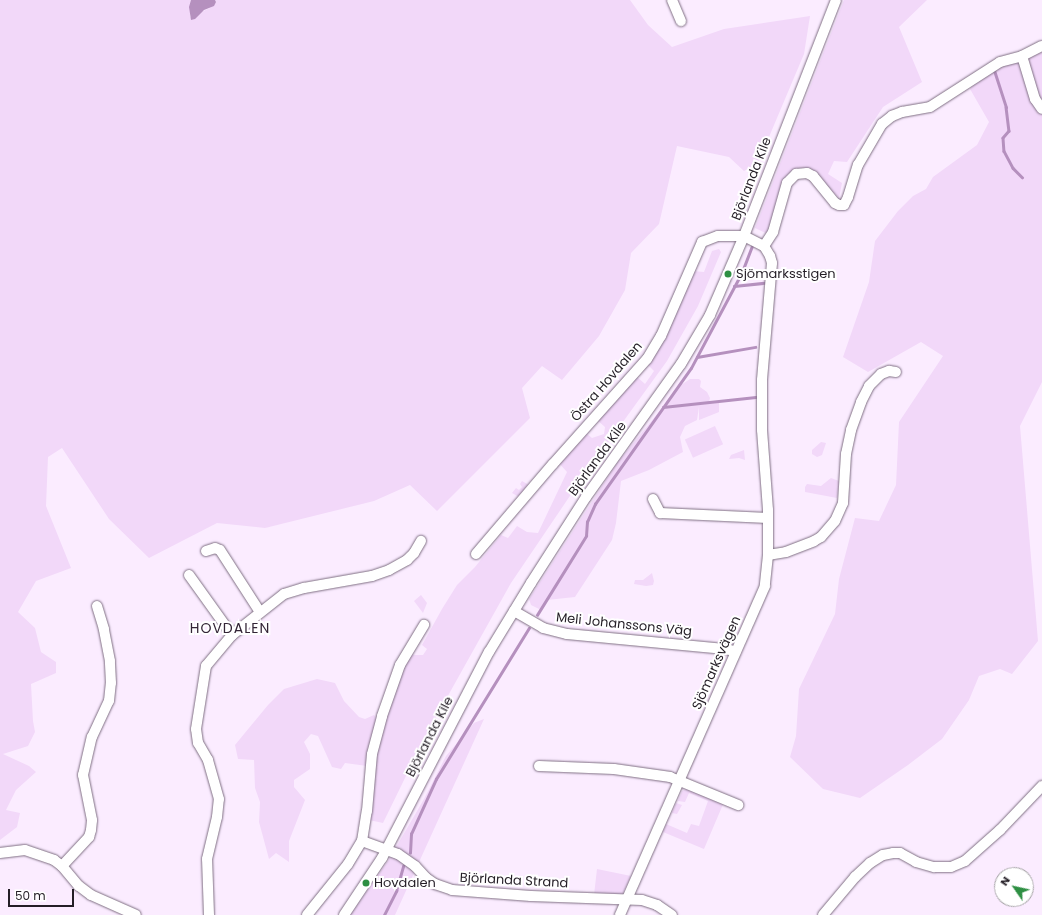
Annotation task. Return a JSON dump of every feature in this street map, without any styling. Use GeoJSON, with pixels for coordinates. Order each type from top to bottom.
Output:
{"type":"FeatureCollection","features":[{"type":"Feature","properties":{"kind":"street"},"geometry":{"type":"LineString","coordinates":[[672,0],[681,21]]}},
{"type":"Feature","properties":{"kind":"street","name":"Björlanda Kile"},"geometry":{"type":"LineString","coordinates":[[344,915],[356,900],[387,849],[463,701],[514,611],[563,532],[662,393],[694,344],[721,290],[744,236],[836,0]]}},
{"type":"Feature","properties":{"kind":"street"},"geometry":{"type":"LineString","coordinates":[[764,246],[773,232],[787,182],[796,174],[807,173],[813,176],[835,203],[844,205],[858,165],[882,124],[892,116],[902,112],[930,106],[1000,62],[1022,56],[1042,46]]}},
{"type":"Feature","properties":{"kind":"street"},"geometry":{"type":"LineString","coordinates":[[1022,56],[1035,99],[1042,109]]}},
{"type":"Feature","properties":{"kind":"street","name":"Östra Hovdalen"},"geometry":{"type":"LineString","coordinates":[[476,554],[553,464],[647,359],[661,336],[702,242],[718,236],[744,236]]}},
{"type":"Feature","properties":{"kind":"street"},"geometry":{"type":"LineString","coordinates":[[744,236],[764,246],[772,263],[762,380],[763,435],[768,518],[768,555],[786,552],[814,541],[821,537],[836,521],[843,503],[846,454],[861,402],[869,386],[881,374],[889,371],[896,372]]}},
{"type":"Feature","properties":{"kind":"street"},"geometry":{"type":"LineString","coordinates":[[653,499],[660,512],[768,518]]}},
{"type":"Feature","properties":{"kind":"street"},"geometry":{"type":"LineString","coordinates":[[209,915],[207,859],[217,817],[219,799],[208,760],[198,743],[196,729],[206,666],[232,635],[284,594],[304,588],[372,576],[389,570],[407,560],[414,553],[421,541]]}},
{"type":"Feature","properties":{"kind":"street"},"geometry":{"type":"LineString","coordinates":[[206,550],[215,548],[220,550],[260,612]]}},
{"type":"Feature","properties":{"kind":"street","name":"Sjömarksvägen"},"geometry":{"type":"LineString","coordinates":[[620,915],[763,594],[768,555]]}},
{"type":"Feature","properties":{"kind":"street"},"geometry":{"type":"LineString","coordinates":[[189,575],[232,635]]}},
{"type":"Feature","properties":{"kind":"street"},"geometry":{"type":"LineString","coordinates":[[62,866],[89,837],[91,830],[92,820],[84,775],[92,737],[108,701],[111,683],[110,661],[104,629],[97,606]]}},
{"type":"Feature","properties":{"kind":"street","name":"Meli Johanssons Väg"},"geometry":{"type":"LineString","coordinates":[[514,611],[543,628],[567,634],[727,648],[736,652]]}},
{"type":"Feature","properties":{"kind":"street"},"geometry":{"type":"LineString","coordinates":[[307,915],[339,876],[358,849],[362,840],[367,811],[372,754],[382,716],[400,665],[424,625]]}},
{"type":"Feature","properties":{"kind":"street"},"geometry":{"type":"LineString","coordinates":[[539,766],[614,769],[648,773],[679,780],[738,805]]}},
{"type":"Feature","properties":{"kind":"street"},"geometry":{"type":"LineString","coordinates":[[823,915],[855,877],[870,863],[883,855],[893,852],[900,853],[916,862],[934,866],[951,867],[965,861],[1000,830],[1042,786]]}},
{"type":"Feature","properties":{"kind":"street","name":"Björlanda Strand"},"geometry":{"type":"LineString","coordinates":[[362,840],[387,849],[405,858],[429,880],[452,890],[498,894],[642,900],[651,902],[672,915]]}},
{"type":"Feature","properties":{"kind":"street"},"geometry":{"type":"LineString","coordinates":[[0,853],[26,850],[43,855],[62,866],[79,886],[91,895],[136,915]]}},
{"type":"Feature","properties":{"kind":"shaded area"},"geometry":{"type":"Polygon","coordinates":[[[0,0],[191,0],[190,17],[210,8],[216,2],[215,0],[630,0],[648,25],[672,47],[724,29],[810,16],[804,54],[758,163],[744,171],[729,157],[677,146],[659,224],[631,253],[625,290],[599,336],[562,380],[542,366],[522,388],[530,418],[437,511],[410,485],[374,501],[265,528],[217,523],[149,558],[109,519],[62,448],[48,457],[46,506],[71,568],[36,581],[18,612],[35,628],[41,652],[56,662],[56,673],[31,684],[35,732],[28,746],[3,754],[29,766],[36,772],[16,790],[6,810],[20,813],[17,827],[0,840],[0,0]]]}},
{"type":"Feature","properties":{"kind":"shaded area"},"geometry":{"type":"Polygon","coordinates":[[[191,0],[215,0],[216,2],[214,6],[204,10],[195,19],[191,20],[189,7],[191,0]]]}},
{"type":"Feature","properties":{"kind":"shaded area"},"geometry":{"type":"Polygon","coordinates":[[[844,0],[927,0],[899,27],[922,82],[883,107],[847,162],[834,161],[828,174],[842,183],[839,198],[815,174],[802,169],[781,188],[768,234],[755,228],[844,0]]]}},
{"type":"Feature","properties":{"kind":"shaded area"},"geometry":{"type":"Polygon","coordinates":[[[1042,49],[1042,382],[1020,426],[1038,641],[1012,674],[1000,669],[979,676],[969,700],[942,739],[908,765],[860,798],[823,789],[790,757],[796,736],[799,689],[835,614],[839,579],[855,518],[879,521],[896,485],[899,422],[943,356],[921,342],[868,372],[843,357],[869,282],[875,241],[898,211],[913,196],[926,189],[933,177],[977,145],[989,122],[970,89],[979,78],[994,68],[1042,49]]]}},
{"type":"Feature","properties":{"kind":"shaded area"},"geometry":{"type":"Polygon","coordinates":[[[719,249],[721,252],[698,306],[667,361],[578,484],[511,583],[426,735],[383,823],[369,820],[374,759],[382,725],[409,655],[423,655],[427,649],[422,645],[457,585],[475,567],[501,535],[508,538],[517,526],[527,532],[538,533],[567,472],[558,462],[585,432],[592,438],[604,434],[605,427],[597,420],[636,376],[645,384],[654,371],[646,363],[693,271],[704,272],[712,251],[719,249]]]}},
{"type":"Feature","properties":{"kind":"shaded area"},"geometry":{"type":"Polygon","coordinates":[[[690,379],[699,379],[701,381],[700,387],[707,392],[710,398],[709,402],[699,404],[719,403],[719,412],[699,420],[699,407],[697,420],[685,426],[680,437],[683,452],[649,470],[621,481],[616,523],[612,540],[575,597],[547,600],[541,610],[531,605],[529,599],[617,463],[681,385],[690,379]]]}},
{"type":"Feature","properties":{"kind":"shaded area"},"geometry":{"type":"Polygon","coordinates":[[[715,426],[723,444],[693,458],[685,439],[715,426]]]}},
{"type":"Feature","properties":{"kind":"shaded area"},"geometry":{"type":"Polygon","coordinates":[[[821,442],[826,443],[822,455],[817,457],[812,454],[812,450],[821,442]]]}},
{"type":"Feature","properties":{"kind":"shaded area"},"geometry":{"type":"Polygon","coordinates":[[[744,450],[745,460],[739,458],[729,459],[731,455],[744,450]]]}},
{"type":"Feature","properties":{"kind":"shaded area"},"geometry":{"type":"Polygon","coordinates":[[[831,478],[839,481],[837,498],[805,492],[805,487],[807,484],[821,486],[831,478]]]}},
{"type":"Feature","properties":{"kind":"shaded area"},"geometry":{"type":"Polygon","coordinates":[[[522,481],[529,485],[519,497],[512,493],[516,488],[519,490],[522,487],[520,484],[522,481]]]}},
{"type":"Feature","properties":{"kind":"shaded area"},"geometry":{"type":"Polygon","coordinates":[[[652,573],[654,581],[653,585],[646,586],[634,584],[635,580],[643,580],[652,573]]]}},
{"type":"Feature","properties":{"kind":"shaded area"},"geometry":{"type":"Polygon","coordinates":[[[421,595],[427,603],[423,613],[414,601],[421,595]]]}},
{"type":"Feature","properties":{"kind":"shaded area"},"geometry":{"type":"Polygon","coordinates":[[[317,679],[335,683],[344,701],[359,717],[365,719],[374,715],[378,720],[367,766],[345,763],[341,769],[332,767],[318,736],[311,734],[304,742],[310,754],[310,769],[294,780],[294,787],[305,800],[289,841],[289,862],[276,853],[269,859],[259,822],[260,802],[255,788],[254,760],[238,759],[235,745],[268,705],[284,689],[317,679]]]}},
{"type":"Feature","properties":{"kind":"shaded area"},"geometry":{"type":"Polygon","coordinates":[[[484,719],[395,915],[350,915],[388,861],[424,799],[446,756],[474,723],[484,719]]]}},
{"type":"Feature","properties":{"kind":"shaded area"},"geometry":{"type":"Polygon","coordinates":[[[690,787],[724,802],[704,849],[663,832],[666,824],[687,833],[691,824],[699,826],[708,801],[689,793],[685,802],[678,801],[682,791],[690,787]]]}},
{"type":"Feature","properties":{"kind":"shaded area"},"geometry":{"type":"Polygon","coordinates":[[[676,803],[682,805],[677,814],[672,813],[676,803]]]}},
{"type":"Feature","properties":{"kind":"shaded area"},"geometry":{"type":"Polygon","coordinates":[[[597,869],[631,876],[623,893],[619,895],[594,895],[597,869]]]}},
{"type":"Feature","properties":{"kind":"waterway"},"geometry":{"type":"LineString","coordinates":[[994,69],[1006,107],[1009,131],[1003,138],[1004,151],[1013,168],[1022,177]]}},
{"type":"Feature","properties":{"kind":"waterway"},"geometry":{"type":"LineString","coordinates":[[537,615],[586,536],[587,522],[595,504],[691,368],[742,272],[752,246]]}},
{"type":"Feature","properties":{"kind":"waterway"},"geometry":{"type":"LineString","coordinates":[[734,286],[765,283]]}},
{"type":"Feature","properties":{"kind":"waterway"},"geometry":{"type":"LineString","coordinates":[[697,357],[755,347]]}},
{"type":"Feature","properties":{"kind":"waterway"},"geometry":{"type":"LineString","coordinates":[[663,407],[755,397]]}},
{"type":"Feature","properties":{"kind":"waterway"},"geometry":{"type":"LineString","coordinates":[[410,853],[411,834],[436,779],[529,628]]}},
{"type":"Feature","properties":{"kind":"waterway"},"geometry":{"type":"LineString","coordinates":[[384,915],[396,891],[403,866]]}},
{"type":"Feature","properties":{"kind":"place","name":"Sjömarksstigen"},"geometry":{"type":"Point","coordinates":[728,274]}},
{"type":"Feature","properties":{"kind":"place","name":"Hovdalen"},"geometry":{"type":"Point","coordinates":[366,883]}},
{"type":"Feature","properties":{"kind":"district","name":"HOVDALEN"},"geometry":{"type":"Point","coordinates":[230,628]}}]}
